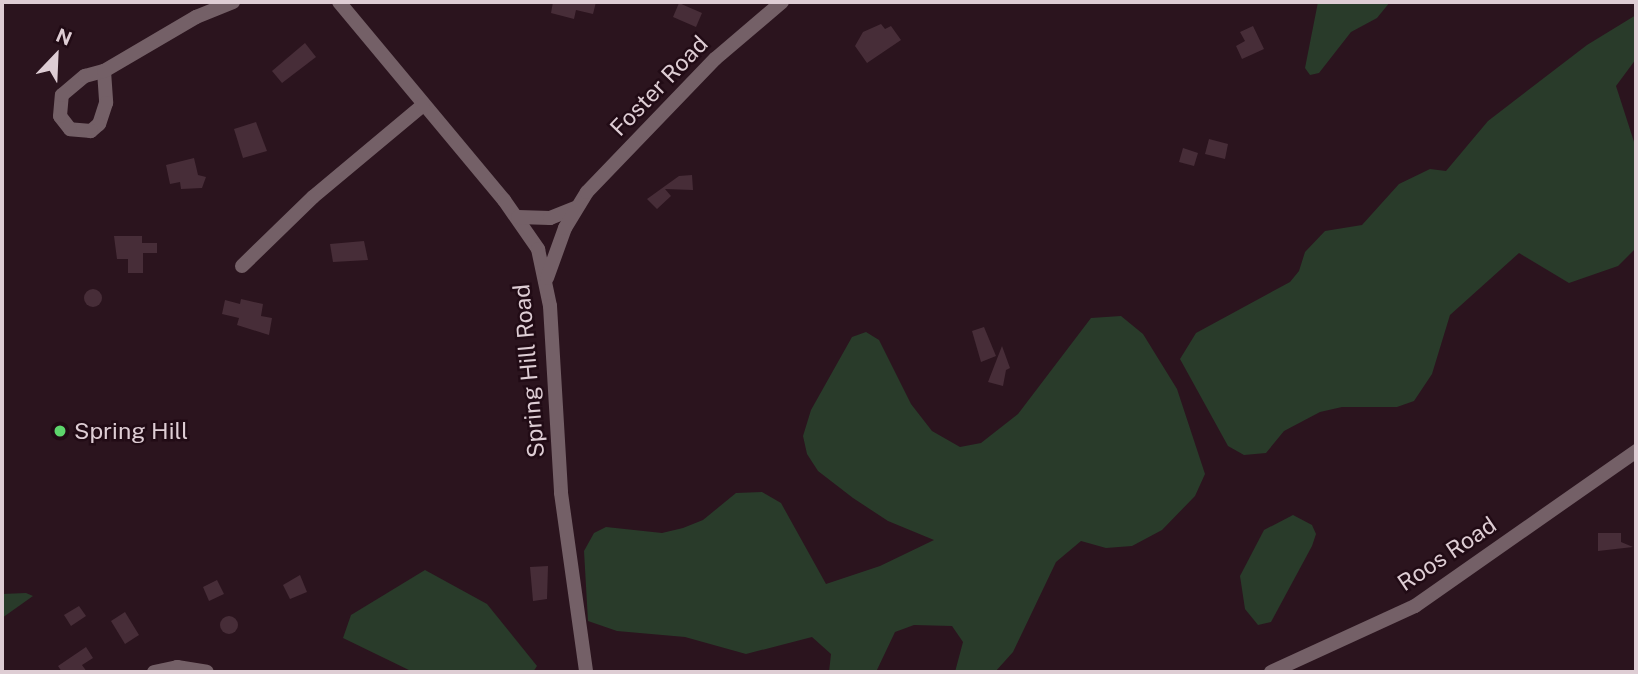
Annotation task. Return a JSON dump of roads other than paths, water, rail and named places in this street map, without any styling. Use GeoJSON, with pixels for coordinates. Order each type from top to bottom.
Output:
{"type":"FeatureCollection","features":[{"type":"Feature","properties":{"kind":"street"},"geometry":{"type":"LineString","coordinates":[[104,71],[192,19],[233,2]]}},
{"type":"Feature","properties":{"kind":"street","name":"Foster Road"},"geometry":{"type":"LineString","coordinates":[[546,279],[575,208],[715,59],[782,2]]}},
{"type":"Feature","properties":{"kind":"street","name":"Spring Hill Road"},"geometry":{"type":"LineString","coordinates":[[346,5],[423,106],[518,217],[538,250],[546,279],[561,493],[586,672]]}},
{"type":"Feature","properties":{"kind":"street"},"geometry":{"type":"LineString","coordinates":[[242,266],[313,197],[423,106]]}},
{"type":"Feature","properties":{"kind":"street"},"geometry":{"type":"LineString","coordinates":[[518,217],[550,218],[575,208]]}},
{"type":"Feature","properties":{"kind":"street","name":"Roos Road"},"geometry":{"type":"LineString","coordinates":[[1271,672],[1415,606],[1636,451]]}},
{"type":"Feature","properties":{"kind":"street"},"geometry":{"type":"LineString","coordinates":[[154,672],[177,667],[206,672]]}},
{"type":"Feature","properties":{"kind":"place","name":"Spring Hill"},"geometry":{"type":"Point","coordinates":[60,431]}}]}
